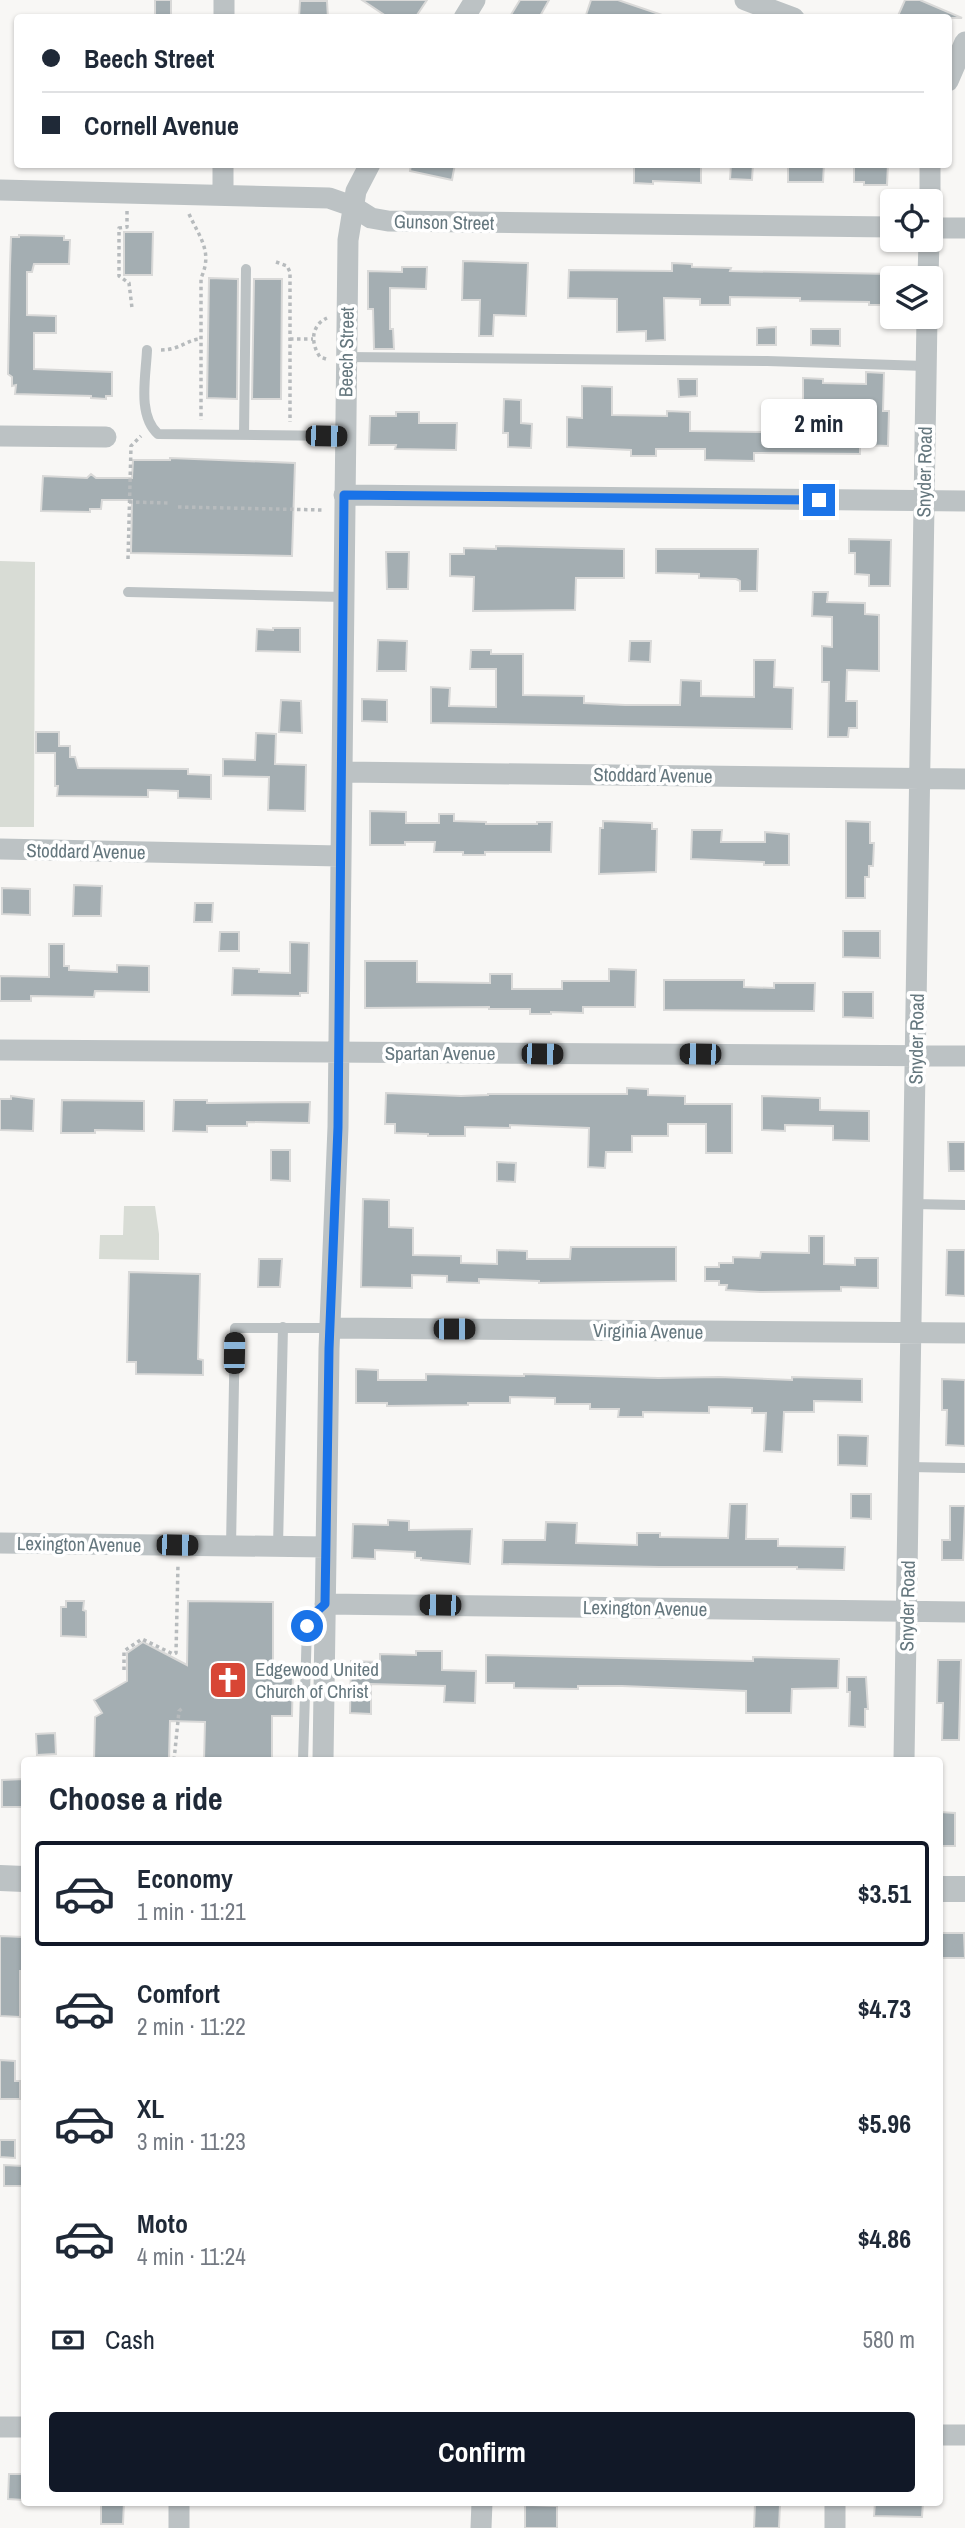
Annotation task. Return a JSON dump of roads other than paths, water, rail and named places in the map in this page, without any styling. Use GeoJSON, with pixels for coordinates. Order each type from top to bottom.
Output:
{"type":"FeatureCollection","features":[{"type":"Feature","properties":{"kind":"street"},"geometry":{"type":"LineString","coordinates":[[745,0],[783,14]]}},
{"type":"Feature","properties":{"kind":"street"},"geometry":{"type":"LineString","coordinates":[[952,73],[965,42]]}},
{"type":"Feature","properties":{"kind":"street"},"geometry":{"type":"LineString","coordinates":[[223,168],[223,195]]}},
{"type":"Feature","properties":{"kind":"street","name":"Beech Street"},"geometry":{"type":"LineString","coordinates":[[323,1757],[330,1328],[338,1052],[344,597],[345,436],[336,358],[352,206],[368,168]]}},
{"type":"Feature","properties":{"kind":"street"},"geometry":{"type":"LineString","coordinates":[[930,168],[930,189]]}},
{"type":"Feature","properties":{"kind":"street","name":"Gunson Street"},"geometry":{"type":"LineString","coordinates":[[0,190],[329,198],[352,206],[371,218],[388,221],[880,227]]}},
{"type":"Feature","properties":{"kind":"street"},"geometry":{"type":"LineString","coordinates":[[943,228],[965,228]]}},
{"type":"Feature","properties":{"kind":"street","name":"Snyder Road"},"geometry":{"type":"LineString","coordinates":[[904,1757],[927,329]]}},
{"type":"Feature","properties":{"kind":"street"},"geometry":{"type":"LineString","coordinates":[[0,436],[106,436]]}},
{"type":"Feature","properties":{"kind":"street"},"geometry":{"type":"LineString","coordinates":[[344,495],[965,501]]}},
{"type":"Feature","properties":{"kind":"street","name":"Stoddard Avenue"},"geometry":{"type":"LineString","coordinates":[[342,772],[965,779]]}},
{"type":"Feature","properties":{"kind":"street","name":"Stoddard Avenue"},"geometry":{"type":"LineString","coordinates":[[0,849],[341,856]]}},
{"type":"Feature","properties":{"kind":"street","name":"Spartan Avenue"},"geometry":{"type":"LineString","coordinates":[[0,1051],[965,1056]]}},
{"type":"Feature","properties":{"kind":"street","name":"Virginia Avenue"},"geometry":{"type":"LineString","coordinates":[[330,1328],[965,1334]]}},
{"type":"Feature","properties":{"kind":"street","name":"Lexington Avenue"},"geometry":{"type":"LineString","coordinates":[[0,1543],[326,1547]]}},
{"type":"Feature","properties":{"kind":"street","name":"Lexington Avenue"},"geometry":{"type":"LineString","coordinates":[[325,1604],[965,1612]]}},
{"type":"Feature","properties":{"kind":"street"},"geometry":{"type":"LineString","coordinates":[[0,1878],[21,1879]]}},
{"type":"Feature","properties":{"kind":"street"},"geometry":{"type":"LineString","coordinates":[[943,1889],[965,1889]]}},
{"type":"Feature","properties":{"kind":"street"},"geometry":{"type":"LineString","coordinates":[[0,2427],[21,2427]]}},
{"type":"Feature","properties":{"kind":"street"},"geometry":{"type":"LineString","coordinates":[[943,2435],[965,2435]]}},
{"type":"Feature","properties":{"kind":"street"},"geometry":{"type":"LineString","coordinates":[[179,2506],[179,2528]]}},
{"type":"Feature","properties":{"kind":"street"},"geometry":{"type":"LineString","coordinates":[[481,2506],[481,2528]]}},
{"type":"Feature","properties":{"kind":"street"},"geometry":{"type":"LineString","coordinates":[[835,2506],[835,2528]]}},
{"type":"Feature","properties":{"kind":"lane"},"geometry":{"type":"LineString","coordinates":[[244,435],[246,269]]}},
{"type":"Feature","properties":{"kind":"lane"},"geometry":{"type":"LineString","coordinates":[[147,350],[145,413],[150,427],[158,434],[345,436]]}},
{"type":"Feature","properties":{"kind":"lane"},"geometry":{"type":"LineString","coordinates":[[336,358],[776,361],[926,366]]}},
{"type":"Feature","properties":{"kind":"lane"},"geometry":{"type":"LineString","coordinates":[[128,592],[344,597]]}},
{"type":"Feature","properties":{"kind":"lane"},"geometry":{"type":"LineString","coordinates":[[913,1204],[965,1205]]}},
{"type":"Feature","properties":{"kind":"lane"},"geometry":{"type":"LineString","coordinates":[[278,1546],[284,1327]]}},
{"type":"Feature","properties":{"kind":"lane"},"geometry":{"type":"LineString","coordinates":[[232,1546],[235,1328],[330,1328]]}},
{"type":"Feature","properties":{"kind":"lane"},"geometry":{"type":"LineString","coordinates":[[909,1467],[965,1468]]}},
{"type":"Feature","properties":{"kind":"lane"},"geometry":{"type":"LineString","coordinates":[[303,1757],[307,1626],[313,1615],[325,1604]]}},
{"type":"Feature","properties":{"kind":"place","name":"Edgewood United Church of Christ"},"geometry":{"type":"Point","coordinates":[228,1680]}}]}
